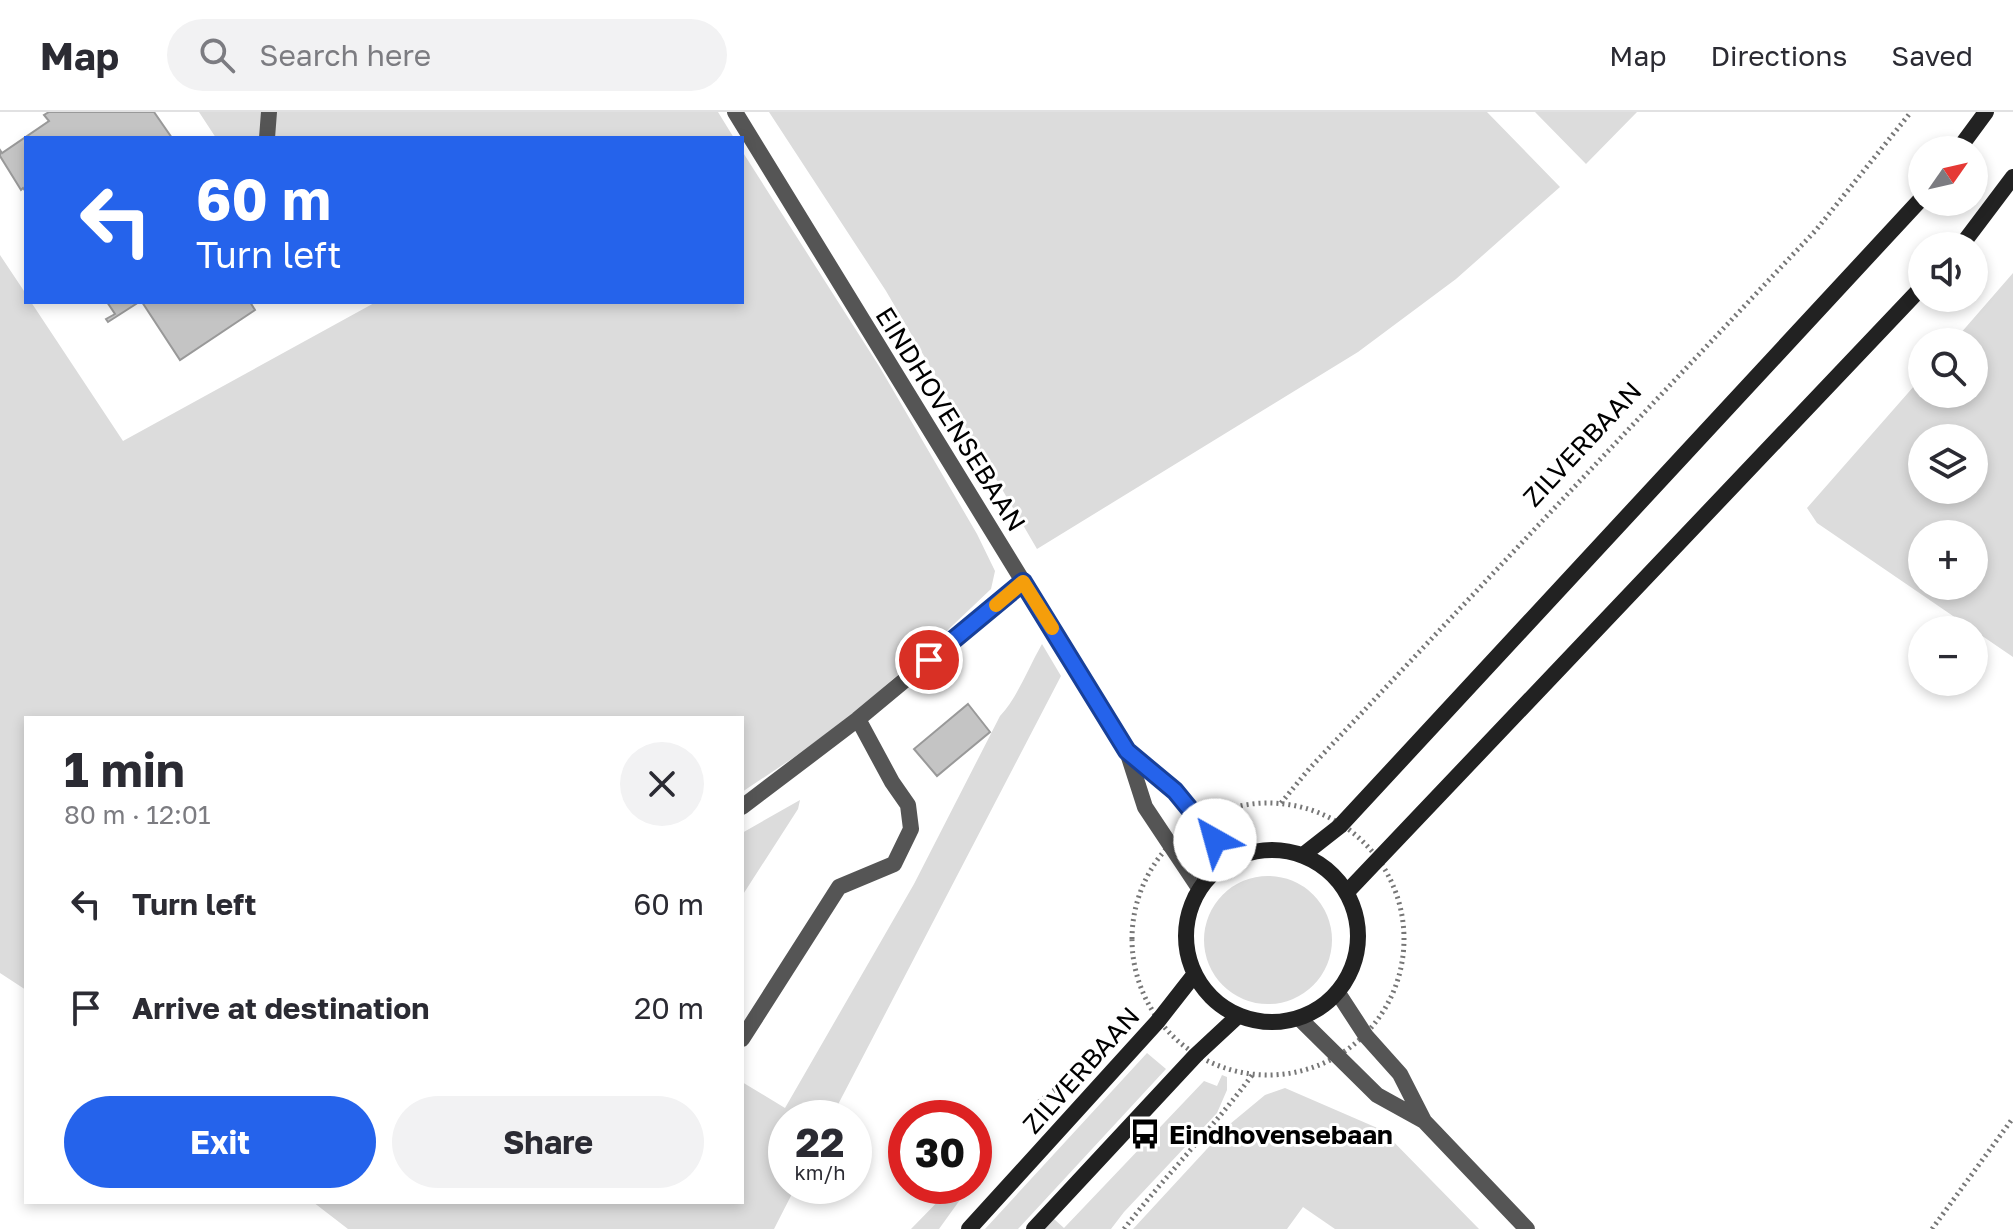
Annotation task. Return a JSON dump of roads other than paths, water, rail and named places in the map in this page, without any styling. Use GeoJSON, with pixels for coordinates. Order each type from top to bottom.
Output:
{"type":"FeatureCollection","features":[{"type":"Feature","properties":{"kind":"main road"},"geometry":{"type":"LineString","coordinates":[[1968,136],[1986,112]]}},
{"type":"Feature","properties":{"kind":"main road"},"geometry":{"type":"LineString","coordinates":[[1972,232],[2013,177]]}},
{"type":"Feature","properties":{"kind":"main road"},"geometry":{"type":"LineString","coordinates":[[1303,855],[1340,826],[1908,213]]}},
{"type":"Feature","properties":{"kind":"main road"},"geometry":{"type":"LineString","coordinates":[[1347,892],[1908,302]]}},
{"type":"Feature","properties":{"kind":"main road"},"geometry":{"type":"LineString","coordinates":[[1266,849],[1303,855],[1329,870],[1347,892],[1357,917],[1359,945],[1352,970],[1338,993],[1321,1009],[1300,1019],[1269,1023],[1238,1016],[1220,1006],[1205,992],[1194,975],[1185,946],[1187,915],[1199,888],[1230,860],[1266,849]]}},
{"type":"Feature","properties":{"kind":"main road","name":"ZILVERBAAN"},"geometry":{"type":"LineString","coordinates":[[969,1229],[1158,1021],[1194,975]]}},
{"type":"Feature","properties":{"kind":"main road"},"geometry":{"type":"LineString","coordinates":[[1034,1229],[1196,1055],[1238,1016]]}},
{"type":"Feature","properties":{"kind":"street"},"geometry":{"type":"LineString","coordinates":[[267,136],[269,112]]}},
{"type":"Feature","properties":{"kind":"street","name":"EINDHOVENSEBAAN"},"geometry":{"type":"LineString","coordinates":[[735,112],[1127,751],[1145,807],[1199,888]]}},
{"type":"Feature","properties":{"kind":"street"},"geometry":{"type":"LineString","coordinates":[[744,805],[858,719],[1023,582]]}},
{"type":"Feature","properties":{"kind":"street"},"geometry":{"type":"LineString","coordinates":[[744,1036],[839,887],[894,864],[911,829],[908,805],[858,719]]}},
{"type":"Feature","properties":{"kind":"street","name":"EINDHOVENSEBAAN"},"geometry":{"type":"LineString","coordinates":[[1127,751],[1175,791],[1230,860]]}},
{"type":"Feature","properties":{"kind":"street"},"geometry":{"type":"LineString","coordinates":[[1338,993],[1366,1036],[1400,1074],[1424,1121],[1527,1229]]}},
{"type":"Feature","properties":{"kind":"street"},"geometry":{"type":"LineString","coordinates":[[1300,1019],[1377,1095],[1424,1121]]}},
{"type":"Feature","properties":{"kind":"place","name":"Eindhovensebaan"},"geometry":{"type":"Point","coordinates":[1145,1134]}}]}
